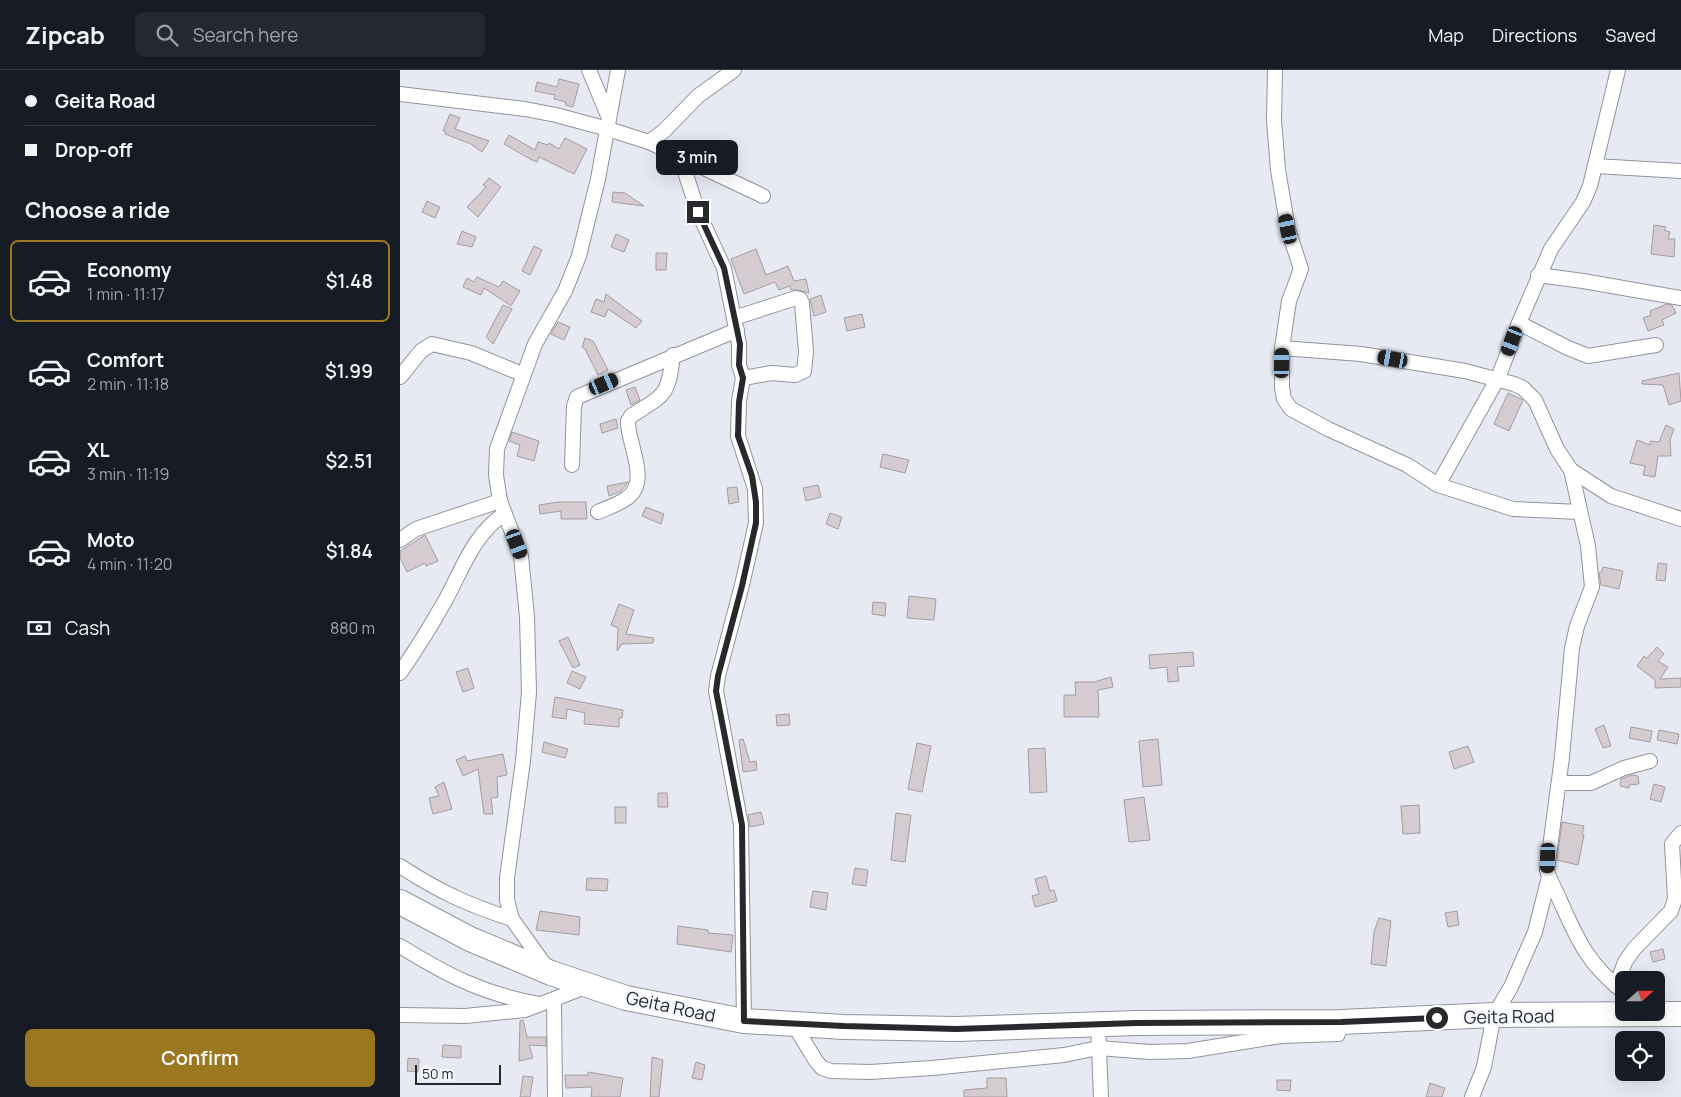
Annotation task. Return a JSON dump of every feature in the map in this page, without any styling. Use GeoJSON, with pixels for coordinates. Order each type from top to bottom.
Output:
{"type":"FeatureCollection","features":[{"type":"Feature","properties":{"kind":"highway","name":"Geita Road"},"geometry":{"type":"LineString","coordinates":[[400,902],[470,939],[551,973],[626,998],[744,1021],[794,1025],[956,1029],[1098,1036],[1494,1015],[1615,1014]]}},
{"type":"Feature","properties":{"kind":"street"},"geometry":{"type":"LineString","coordinates":[[589,70],[608,124]]}},
{"type":"Feature","properties":{"kind":"street"},"geometry":{"type":"LineString","coordinates":[[551,973],[512,919],[506,900],[507,878],[523,761],[529,692],[525,584],[521,556],[502,507],[496,475],[497,449],[522,374],[535,344],[565,291],[579,256],[618,70]]}},
{"type":"Feature","properties":{"kind":"street"},"geometry":{"type":"LineString","coordinates":[[649,142],[664,131],[698,96],[734,70]]}},
{"type":"Feature","properties":{"kind":"street"},"geometry":{"type":"LineString","coordinates":[[1276,70],[1274,120],[1278,170],[1288,229],[1301,269],[1289,301],[1282,348],[1282,388],[1284,400],[1291,410],[1407,465],[1438,485],[1513,509],[1580,512]]}},
{"type":"Feature","properties":{"kind":"street"},"geometry":{"type":"LineString","coordinates":[[1438,485],[1498,378],[1538,275],[1551,249],[1583,202],[1595,166],[1618,70]]}},
{"type":"Feature","properties":{"kind":"street"},"geometry":{"type":"LineString","coordinates":[[400,94],[525,109],[608,124],[763,196]]}},
{"type":"Feature","properties":{"kind":"street"},"geometry":{"type":"LineString","coordinates":[[680,156],[698,212],[723,261],[740,351],[739,365],[743,378],[739,402],[738,436],[755,489],[756,523],[742,586],[718,676],[716,691],[742,825],[744,1021]]}},
{"type":"Feature","properties":{"kind":"street"},"geometry":{"type":"LineString","coordinates":[[1595,166],[1681,170]]}},
{"type":"Feature","properties":{"kind":"street"},"geometry":{"type":"LineString","coordinates":[[1538,275],[1582,280],[1681,298]]}},
{"type":"Feature","properties":{"kind":"street"},"geometry":{"type":"LineString","coordinates":[[572,465],[574,406],[578,397],[674,355],[735,324],[796,298],[801,301],[806,352],[804,371],[795,376],[772,373],[743,378]]}},
{"type":"Feature","properties":{"kind":"street"},"geometry":{"type":"LineString","coordinates":[[1519,323],[1588,356],[1656,345]]}},
{"type":"Feature","properties":{"kind":"street"},"geometry":{"type":"LineString","coordinates":[[400,377],[421,351],[432,344],[471,353],[522,374]]}},
{"type":"Feature","properties":{"kind":"street"},"geometry":{"type":"LineString","coordinates":[[1282,348],[1361,354],[1465,370],[1498,378],[1523,388],[1530,393],[1541,410],[1557,449],[1571,470],[1592,486],[1611,496],[1681,519]]}},
{"type":"Feature","properties":{"kind":"street"},"geometry":{"type":"LineString","coordinates":[[598,512],[626,499],[632,492],[637,465],[628,421],[630,416],[660,398],[668,389],[674,355]]}},
{"type":"Feature","properties":{"kind":"street"},"geometry":{"type":"LineString","coordinates":[[1472,1097],[1484,1067],[1494,1015],[1511,987],[1535,932],[1549,877],[1548,858],[1559,783],[1572,648],[1577,626],[1592,587],[1588,546],[1571,470]]}},
{"type":"Feature","properties":{"kind":"street"},"geometry":{"type":"LineString","coordinates":[[400,540],[416,529],[502,507]]}},
{"type":"Feature","properties":{"kind":"street"},"geometry":{"type":"LineString","coordinates":[[400,673],[428,630],[469,553],[480,536],[494,521],[502,507]]}},
{"type":"Feature","properties":{"kind":"street"},"geometry":{"type":"LineString","coordinates":[[1559,783],[1591,783],[1624,768],[1650,761]]}},
{"type":"Feature","properties":{"kind":"street"},"geometry":{"type":"LineString","coordinates":[[1623,971],[1625,962],[1634,950],[1670,911],[1675,891],[1672,844],[1681,833]]}},
{"type":"Feature","properties":{"kind":"street"},"geometry":{"type":"LineString","coordinates":[[400,866],[436,890],[475,907],[512,919]]}},
{"type":"Feature","properties":{"kind":"street"},"geometry":{"type":"LineString","coordinates":[[1549,877],[1586,955],[1615,984]]}},
{"type":"Feature","properties":{"kind":"street"},"geometry":{"type":"LineString","coordinates":[[400,946],[464,983],[507,998],[549,1002]]}},
{"type":"Feature","properties":{"kind":"street"},"geometry":{"type":"LineString","coordinates":[[400,1015],[473,1015],[525,1010],[589,986]]}},
{"type":"Feature","properties":{"kind":"street"},"geometry":{"type":"LineString","coordinates":[[549,1002],[555,1097]]}},
{"type":"Feature","properties":{"kind":"street"},"geometry":{"type":"LineString","coordinates":[[794,1025],[822,1068],[831,1072],[870,1072],[932,1068],[1064,1055],[1098,1036],[1101,1097]]}},
{"type":"Feature","properties":{"kind":"building"},"geometry":{"type":"Polygon","coordinates":[[[559,79],[579,84],[573,107],[565,105],[566,102],[554,99],[555,95],[535,91],[537,82],[557,87],[559,79]]]}},
{"type":"Feature","properties":{"kind":"building"},"geometry":{"type":"Polygon","coordinates":[[[450,114],[460,118],[455,129],[489,141],[482,152],[471,144],[445,134],[446,132],[443,131],[450,114]]]}},
{"type":"Feature","properties":{"kind":"building"},"geometry":{"type":"Polygon","coordinates":[[[509,135],[535,150],[538,142],[548,145],[549,143],[559,149],[565,138],[587,149],[574,174],[539,157],[537,162],[530,159],[504,144],[509,135]]]}},
{"type":"Feature","properties":{"kind":"building"},"geometry":{"type":"Polygon","coordinates":[[[489,178],[501,187],[478,217],[467,207],[486,187],[483,185],[489,178]]]}},
{"type":"Feature","properties":{"kind":"building"},"geometry":{"type":"Polygon","coordinates":[[[613,192],[625,193],[644,206],[612,202],[613,192]]]}},
{"type":"Feature","properties":{"kind":"building"},"geometry":{"type":"Polygon","coordinates":[[[427,201],[440,207],[435,218],[422,212],[427,201]]]}},
{"type":"Feature","properties":{"kind":"building"},"geometry":{"type":"Polygon","coordinates":[[[1654,225],[1666,227],[1664,230],[1670,232],[1668,239],[1675,239],[1674,257],[1651,254],[1654,225]]]}},
{"type":"Feature","properties":{"kind":"building"},"geometry":{"type":"Polygon","coordinates":[[[462,231],[476,237],[472,247],[457,244],[462,231]]]}},
{"type":"Feature","properties":{"kind":"building"},"geometry":{"type":"Polygon","coordinates":[[[616,234],[629,240],[624,252],[611,247],[616,234]]]}},
{"type":"Feature","properties":{"kind":"building"},"geometry":{"type":"Polygon","coordinates":[[[534,246],[542,250],[530,275],[522,271],[534,246]]]}},
{"type":"Feature","properties":{"kind":"building"},"geometry":{"type":"Polygon","coordinates":[[[756,249],[766,275],[788,266],[794,281],[806,279],[809,293],[791,290],[790,286],[779,290],[775,282],[744,294],[731,259],[756,249]]]}},
{"type":"Feature","properties":{"kind":"building"},"geometry":{"type":"Polygon","coordinates":[[[656,253],[667,253],[666,270],[656,270],[656,253]]]}},
{"type":"Feature","properties":{"kind":"building"},"geometry":{"type":"Polygon","coordinates":[[[477,277],[499,287],[503,281],[520,291],[511,306],[484,288],[481,295],[463,287],[467,278],[474,282],[477,277]]]}},
{"type":"Feature","properties":{"kind":"building"},"geometry":{"type":"Polygon","coordinates":[[[606,294],[642,321],[636,328],[608,309],[605,317],[591,312],[596,299],[604,302],[606,294]]]}},
{"type":"Feature","properties":{"kind":"building"},"geometry":{"type":"Polygon","coordinates":[[[821,295],[826,312],[814,316],[810,299],[821,295]]]}},
{"type":"Feature","properties":{"kind":"building"},"geometry":{"type":"Polygon","coordinates":[[[1667,304],[1672,305],[1676,313],[1662,320],[1664,325],[1648,331],[1643,318],[1651,315],[1650,311],[1667,304]]]}},
{"type":"Feature","properties":{"kind":"building"},"geometry":{"type":"Polygon","coordinates":[[[503,305],[512,309],[493,344],[486,337],[503,305]]]}},
{"type":"Feature","properties":{"kind":"building"},"geometry":{"type":"Polygon","coordinates":[[[862,314],[865,327],[847,331],[844,318],[862,314]]]}},
{"type":"Feature","properties":{"kind":"building"},"geometry":{"type":"Polygon","coordinates":[[[558,322],[570,327],[564,340],[551,334],[558,322]]]}},
{"type":"Feature","properties":{"kind":"building"},"geometry":{"type":"Polygon","coordinates":[[[585,338],[593,341],[608,370],[598,375],[585,349],[582,347],[585,338]]]}},
{"type":"Feature","properties":{"kind":"building"},"geometry":{"type":"Polygon","coordinates":[[[1679,373],[1681,401],[1669,405],[1663,385],[1642,384],[1642,381],[1679,373]]]}},
{"type":"Feature","properties":{"kind":"building"},"geometry":{"type":"Polygon","coordinates":[[[635,387],[640,400],[631,405],[626,390],[635,387]]]}},
{"type":"Feature","properties":{"kind":"building"},"geometry":{"type":"Polygon","coordinates":[[[1508,393],[1523,400],[1509,431],[1494,424],[1508,393]]]}},
{"type":"Feature","properties":{"kind":"building"},"geometry":{"type":"Polygon","coordinates":[[[616,419],[618,428],[602,433],[600,424],[616,419]]]}},
{"type":"Feature","properties":{"kind":"building"},"geometry":{"type":"Polygon","coordinates":[[[1666,425],[1674,429],[1670,440],[1671,456],[1658,456],[1655,477],[1643,475],[1645,466],[1630,463],[1637,440],[1650,445],[1650,441],[1659,442],[1666,425]]]}},
{"type":"Feature","properties":{"kind":"building"},"geometry":{"type":"Polygon","coordinates":[[[512,432],[539,441],[534,461],[517,456],[520,445],[509,441],[512,432]]]}},
{"type":"Feature","properties":{"kind":"building"},"geometry":{"type":"Polygon","coordinates":[[[883,454],[909,460],[905,473],[880,467],[883,454]]]}},
{"type":"Feature","properties":{"kind":"building"},"geometry":{"type":"Polygon","coordinates":[[[628,482],[621,491],[609,496],[607,486],[628,482]]]}},
{"type":"Feature","properties":{"kind":"building"},"geometry":{"type":"Polygon","coordinates":[[[818,485],[821,497],[806,501],[803,488],[818,485]]]}},
{"type":"Feature","properties":{"kind":"building"},"geometry":{"type":"Polygon","coordinates":[[[737,487],[739,502],[729,504],[727,488],[737,487]]]}},
{"type":"Feature","properties":{"kind":"building"},"geometry":{"type":"Polygon","coordinates":[[[558,502],[586,502],[587,519],[561,519],[561,511],[540,514],[539,505],[558,502]]]}},
{"type":"Feature","properties":{"kind":"building"},"geometry":{"type":"Polygon","coordinates":[[[646,507],[664,514],[661,524],[642,516],[646,507]]]}},
{"type":"Feature","properties":{"kind":"building"},"geometry":{"type":"Polygon","coordinates":[[[830,513],[842,517],[838,529],[826,524],[830,513]]]}},
{"type":"Feature","properties":{"kind":"building"},"geometry":{"type":"Polygon","coordinates":[[[425,535],[438,561],[426,566],[425,563],[407,572],[400,558],[400,551],[425,535]]]}},
{"type":"Feature","properties":{"kind":"building"},"geometry":{"type":"Polygon","coordinates":[[[1658,563],[1667,564],[1665,581],[1656,580],[1658,563]]]}},
{"type":"Feature","properties":{"kind":"building"},"geometry":{"type":"Polygon","coordinates":[[[1603,567],[1623,571],[1619,589],[1601,585],[1599,573],[1601,573],[1603,567]]]}},
{"type":"Feature","properties":{"kind":"building"},"geometry":{"type":"Polygon","coordinates":[[[909,596],[936,599],[934,620],[907,618],[909,596]]]}},
{"type":"Feature","properties":{"kind":"building"},"geometry":{"type":"Polygon","coordinates":[[[873,602],[886,603],[885,616],[872,614],[873,602]]]}},
{"type":"Feature","properties":{"kind":"building"},"geometry":{"type":"Polygon","coordinates":[[[619,604],[634,610],[626,634],[654,638],[653,643],[622,644],[617,651],[618,628],[611,625],[619,604]]]}},
{"type":"Feature","properties":{"kind":"building"},"geometry":{"type":"Polygon","coordinates":[[[568,637],[580,665],[573,668],[559,641],[568,637]]]}},
{"type":"Feature","properties":{"kind":"building"},"geometry":{"type":"Polygon","coordinates":[[[1657,647],[1664,654],[1658,661],[1668,667],[1660,679],[1681,678],[1681,687],[1655,688],[1655,680],[1637,666],[1644,656],[1647,658],[1657,647]]]}},
{"type":"Feature","properties":{"kind":"building"},"geometry":{"type":"Polygon","coordinates":[[[1193,652],[1194,666],[1177,667],[1179,681],[1168,682],[1167,667],[1150,669],[1149,655],[1193,652]]]}},
{"type":"Feature","properties":{"kind":"building"},"geometry":{"type":"Polygon","coordinates":[[[468,668],[474,688],[463,692],[456,672],[468,668]]]}},
{"type":"Feature","properties":{"kind":"building"},"geometry":{"type":"Polygon","coordinates":[[[572,671],[586,677],[580,689],[567,683],[572,671]]]}},
{"type":"Feature","properties":{"kind":"building"},"geometry":{"type":"Polygon","coordinates":[[[1111,677],[1113,687],[1098,690],[1099,717],[1064,717],[1064,695],[1076,695],[1075,682],[1094,682],[1111,677]]]}},
{"type":"Feature","properties":{"kind":"building"},"geometry":{"type":"Polygon","coordinates":[[[555,697],[623,710],[622,718],[619,718],[619,727],[584,724],[585,713],[567,709],[566,719],[552,717],[555,697]]]}},
{"type":"Feature","properties":{"kind":"building"},"geometry":{"type":"Polygon","coordinates":[[[789,714],[790,725],[777,726],[776,715],[789,714]]]}},
{"type":"Feature","properties":{"kind":"building"},"geometry":{"type":"Polygon","coordinates":[[[1604,725],[1611,746],[1603,748],[1595,729],[1604,725]]]}},
{"type":"Feature","properties":{"kind":"building"},"geometry":{"type":"Polygon","coordinates":[[[1631,727],[1652,731],[1650,742],[1629,738],[1631,727]]]}},
{"type":"Feature","properties":{"kind":"building"},"geometry":{"type":"Polygon","coordinates":[[[1659,730],[1679,734],[1677,744],[1657,740],[1659,730]]]}},
{"type":"Feature","properties":{"kind":"building"},"geometry":{"type":"Polygon","coordinates":[[[743,739],[750,762],[756,761],[757,770],[743,772],[739,740],[743,739]]]}},
{"type":"Feature","properties":{"kind":"building"},"geometry":{"type":"Polygon","coordinates":[[[1158,739],[1162,785],[1143,787],[1139,741],[1158,739]]]}},
{"type":"Feature","properties":{"kind":"building"},"geometry":{"type":"Polygon","coordinates":[[[544,742],[568,749],[565,758],[542,752],[544,742]]]}},
{"type":"Feature","properties":{"kind":"building"},"geometry":{"type":"Polygon","coordinates":[[[917,743],[931,746],[922,792],[908,789],[917,743]]]}},
{"type":"Feature","properties":{"kind":"building"},"geometry":{"type":"Polygon","coordinates":[[[1468,746],[1474,762],[1454,769],[1449,752],[1468,746]]]}},
{"type":"Feature","properties":{"kind":"building"},"geometry":{"type":"Polygon","coordinates":[[[1045,748],[1047,792],[1030,793],[1028,749],[1045,748]]]}},
{"type":"Feature","properties":{"kind":"building"},"geometry":{"type":"Polygon","coordinates":[[[503,754],[507,775],[497,777],[498,797],[491,798],[493,814],[484,814],[478,769],[463,776],[456,760],[465,756],[467,761],[503,754]]]}},
{"type":"Feature","properties":{"kind":"building"},"geometry":{"type":"Polygon","coordinates":[[[1632,775],[1638,776],[1639,784],[1629,785],[1629,788],[1620,786],[1621,779],[1632,775]]]}},
{"type":"Feature","properties":{"kind":"building"},"geometry":{"type":"Polygon","coordinates":[[[444,782],[452,809],[433,814],[429,798],[439,796],[435,787],[444,782]]]}},
{"type":"Feature","properties":{"kind":"building"},"geometry":{"type":"Polygon","coordinates":[[[1654,784],[1665,787],[1661,802],[1650,799],[1654,784]]]}},
{"type":"Feature","properties":{"kind":"building"},"geometry":{"type":"Polygon","coordinates":[[[658,793],[667,793],[668,807],[658,807],[658,793]]]}},
{"type":"Feature","properties":{"kind":"building"},"geometry":{"type":"Polygon","coordinates":[[[1144,797],[1150,840],[1129,842],[1124,800],[1144,797]]]}},
{"type":"Feature","properties":{"kind":"building"},"geometry":{"type":"Polygon","coordinates":[[[1419,805],[1420,833],[1403,834],[1401,806],[1419,805]]]}},
{"type":"Feature","properties":{"kind":"building"},"geometry":{"type":"Polygon","coordinates":[[[615,807],[626,807],[626,823],[615,823],[615,807]]]}},
{"type":"Feature","properties":{"kind":"building"},"geometry":{"type":"Polygon","coordinates":[[[761,812],[764,824],[750,827],[748,815],[761,812]]]}},
{"type":"Feature","properties":{"kind":"building"},"geometry":{"type":"Polygon","coordinates":[[[896,813],[911,815],[905,862],[891,860],[896,813]]]}},
{"type":"Feature","properties":{"kind":"building"},"geometry":{"type":"Polygon","coordinates":[[[1562,822],[1584,826],[1578,865],[1557,860],[1562,822]]]}},
{"type":"Feature","properties":{"kind":"building"},"geometry":{"type":"Polygon","coordinates":[[[855,868],[868,870],[866,886],[852,884],[855,868]]]}},
{"type":"Feature","properties":{"kind":"building"},"geometry":{"type":"Polygon","coordinates":[[[1046,876],[1050,891],[1054,890],[1057,901],[1035,907],[1032,896],[1039,894],[1035,879],[1046,876]]]}},
{"type":"Feature","properties":{"kind":"building"},"geometry":{"type":"Polygon","coordinates":[[[587,878],[608,879],[607,891],[586,890],[587,878]]]}},
{"type":"Feature","properties":{"kind":"building"},"geometry":{"type":"Polygon","coordinates":[[[813,891],[828,893],[826,910],[810,907],[813,891]]]}},
{"type":"Feature","properties":{"kind":"building"},"geometry":{"type":"Polygon","coordinates":[[[540,911],[580,917],[579,935],[536,930],[540,911]]]}},
{"type":"Feature","properties":{"kind":"building"},"geometry":{"type":"Polygon","coordinates":[[[1457,911],[1459,925],[1448,927],[1445,913],[1457,911]]]}},
{"type":"Feature","properties":{"kind":"building"},"geometry":{"type":"Polygon","coordinates":[[[1379,918],[1391,921],[1386,966],[1371,964],[1374,932],[1379,918]]]}},
{"type":"Feature","properties":{"kind":"building"},"geometry":{"type":"Polygon","coordinates":[[[678,926],[708,930],[708,933],[733,935],[731,952],[677,944],[678,926]]]}},
{"type":"Feature","properties":{"kind":"building"},"geometry":{"type":"Polygon","coordinates":[[[1663,949],[1665,959],[1653,962],[1650,952],[1663,949]]]}},
{"type":"Feature","properties":{"kind":"building"},"geometry":{"type":"Polygon","coordinates":[[[523,1020],[527,1037],[546,1037],[546,1046],[529,1045],[533,1058],[519,1061],[520,1021],[523,1020]]]}},
{"type":"Feature","properties":{"kind":"building"},"geometry":{"type":"Polygon","coordinates":[[[443,1045],[461,1046],[461,1058],[442,1057],[443,1045]]]}},
{"type":"Feature","properties":{"kind":"building"},"geometry":{"type":"Polygon","coordinates":[[[652,1057],[663,1060],[659,1097],[650,1097],[652,1057]]]}},
{"type":"Feature","properties":{"kind":"building"},"geometry":{"type":"Polygon","coordinates":[[[408,1058],[419,1059],[418,1072],[407,1071],[408,1058]]]}},
{"type":"Feature","properties":{"kind":"building"},"geometry":{"type":"Polygon","coordinates":[[[696,1062],[705,1065],[702,1080],[692,1078],[696,1062]]]}},
{"type":"Feature","properties":{"kind":"building"},"geometry":{"type":"Polygon","coordinates":[[[588,1072],[623,1078],[620,1097],[591,1097],[592,1087],[566,1088],[565,1075],[588,1075],[588,1072]]]}},
{"type":"Feature","properties":{"kind":"building"},"geometry":{"type":"Polygon","coordinates":[[[523,1076],[533,1077],[530,1097],[520,1097],[523,1076]]]}},
{"type":"Feature","properties":{"kind":"building"},"geometry":{"type":"Polygon","coordinates":[[[987,1078],[1006,1078],[1007,1097],[964,1097],[964,1090],[987,1088],[987,1078]]]}},
{"type":"Feature","properties":{"kind":"building"},"geometry":{"type":"Polygon","coordinates":[[[1277,1080],[1291,1080],[1290,1091],[1277,1090],[1277,1080]]]}},
{"type":"Feature","properties":{"kind":"building"},"geometry":{"type":"Polygon","coordinates":[[[1430,1083],[1445,1088],[1442,1097],[1426,1097],[1430,1083]]]}},
{"type":"Feature","properties":{"kind":"route"},"geometry":{"type":"LineString","coordinates":[[698,212],[723,261],[740,344],[739,365],[743,378],[739,402],[738,436],[752,476],[756,502],[756,523],[742,586],[718,676],[716,691],[742,825],[745,962],[744,1021],[794,1025],[956,1029],[1136,1023],[1341,1022],[1437,1018]]}}]}
